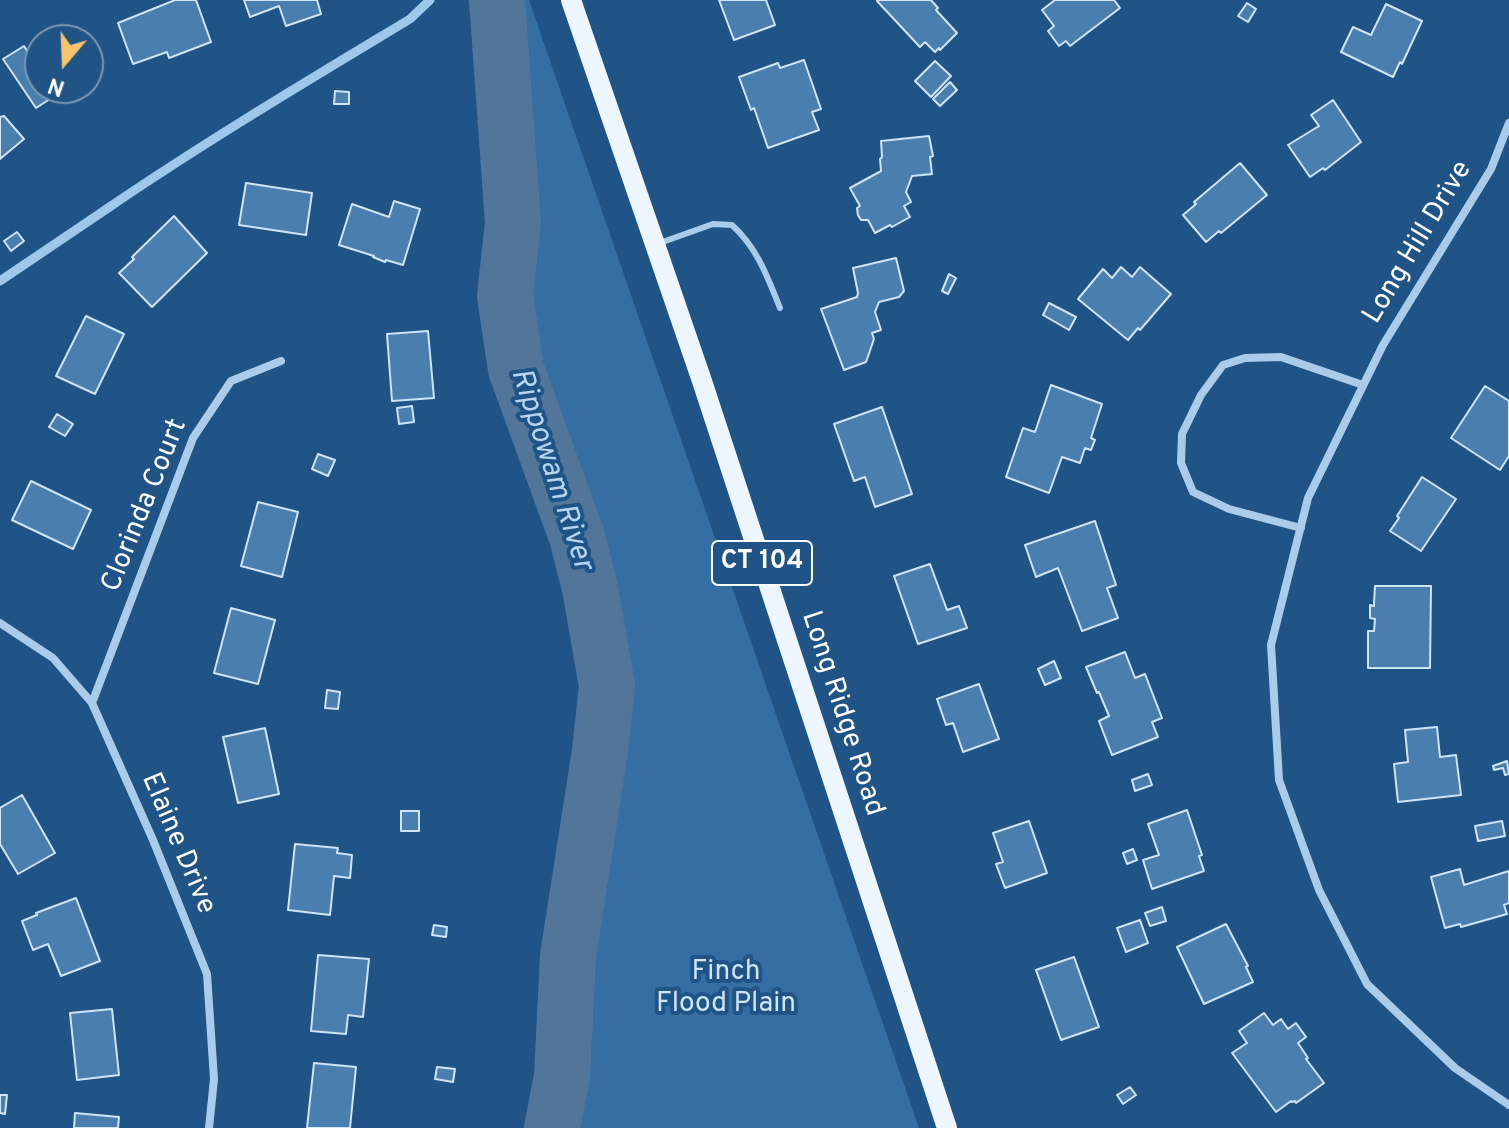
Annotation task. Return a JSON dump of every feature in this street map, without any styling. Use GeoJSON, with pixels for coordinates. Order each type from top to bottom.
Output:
{"type":"FeatureCollection","features":[{"type":"Feature","properties":{"kind":"main road","name":"Long Ridge Road"},"geometry":{"type":"LineString","coordinates":[[571,0],[707,396],[947,1128]]}},
{"type":"Feature","properties":{"kind":"street","name":"Long Hill Drive"},"geometry":{"type":"LineString","coordinates":[[1509,123],[1491,169],[1383,345],[1308,498],[1271,645],[1279,780],[1319,890],[1367,984],[1455,1068],[1509,1105]]}},
{"type":"Feature","properties":{"kind":"street"},"geometry":{"type":"LineString","coordinates":[[1301,528],[1229,509],[1193,492],[1181,463],[1182,434],[1201,395],[1223,365],[1245,358],[1281,357],[1363,385]]}},
{"type":"Feature","properties":{"kind":"street","name":"Clorinda Court"},"geometry":{"type":"LineString","coordinates":[[92,703],[193,438],[231,381],[281,361]]}},
{"type":"Feature","properties":{"kind":"street","name":"Elaine Drive"},"geometry":{"type":"LineString","coordinates":[[0,623],[53,658],[92,703],[153,840],[207,974],[214,1079],[209,1128]]}},
{"type":"Feature","properties":{"kind":"lane"},"geometry":{"type":"LineString","coordinates":[[655,244],[713,224],[732,225],[746,238],[759,259],[780,308]]}},
{"type":"Feature","properties":{"kind":"green space","name":"Finch Flood Plain"},"geometry":{"type":"Polygon","coordinates":[[[469,0],[529,0],[919,1128],[567,1128],[601,895],[619,731],[610,670],[512,404],[469,0]]]}},
{"type":"Feature","properties":{"kind":"building"},"geometry":{"type":"Polygon","coordinates":[[[175,0],[196,0],[211,42],[169,58],[167,52],[133,64],[118,23],[175,0]]]}},
{"type":"Feature","properties":{"kind":"building"},"geometry":{"type":"Polygon","coordinates":[[[244,0],[317,0],[321,14],[286,26],[279,6],[250,17],[244,0]]]}},
{"type":"Feature","properties":{"kind":"building"},"geometry":{"type":"Polygon","coordinates":[[[719,0],[766,0],[775,25],[734,40],[719,0]]]}},
{"type":"Feature","properties":{"kind":"building"},"geometry":{"type":"Polygon","coordinates":[[[879,0],[931,0],[957,33],[935,52],[925,42],[920,47],[879,0]]]}},
{"type":"Feature","properties":{"kind":"building"},"geometry":{"type":"Polygon","coordinates":[[[1055,0],[1114,0],[1120,8],[1070,46],[1066,41],[1059,46],[1048,31],[1054,26],[1042,10],[1055,0]]]}},
{"type":"Feature","properties":{"kind":"building"},"geometry":{"type":"Polygon","coordinates":[[[1247,3],[1256,9],[1248,22],[1238,16],[1247,3]]]}},
{"type":"Feature","properties":{"kind":"building"},"geometry":{"type":"Polygon","coordinates":[[[1386,4],[1422,21],[1393,77],[1341,52],[1353,27],[1371,35],[1386,4]]]}},
{"type":"Feature","properties":{"kind":"building"},"geometry":{"type":"Polygon","coordinates":[[[24,46],[24,90],[3,59],[24,46]]]}},
{"type":"Feature","properties":{"kind":"building"},"geometry":{"type":"Polygon","coordinates":[[[804,60],[821,109],[812,112],[819,130],[768,148],[739,77],[778,63],[780,68],[804,60]]]}},
{"type":"Feature","properties":{"kind":"building"},"geometry":{"type":"Polygon","coordinates":[[[935,61],[951,76],[931,97],[915,81],[935,61]]]}},
{"type":"Feature","properties":{"kind":"building"},"geometry":{"type":"Polygon","coordinates":[[[950,82],[957,90],[940,106],[933,99],[950,82]]]}},
{"type":"Feature","properties":{"kind":"building"},"geometry":{"type":"Polygon","coordinates":[[[335,91],[349,92],[349,104],[334,104],[335,91]]]}},
{"type":"Feature","properties":{"kind":"building"},"geometry":{"type":"Polygon","coordinates":[[[1333,100],[1361,142],[1325,170],[1323,168],[1310,177],[1288,145],[1319,126],[1311,115],[1333,100]]]}},
{"type":"Feature","properties":{"kind":"building"},"geometry":{"type":"Polygon","coordinates":[[[4,116],[24,139],[0,159],[0,117],[4,116]]]}},
{"type":"Feature","properties":{"kind":"building"},"geometry":{"type":"Polygon","coordinates":[[[929,136],[933,156],[930,157],[932,174],[912,176],[906,192],[911,202],[904,206],[910,217],[875,233],[868,220],[861,220],[858,215],[857,208],[860,206],[850,188],[881,171],[881,141],[929,136]]]}},
{"type":"Feature","properties":{"kind":"building"},"geometry":{"type":"Polygon","coordinates":[[[1240,163],[1267,195],[1206,242],[1183,215],[1240,163]]]}},
{"type":"Feature","properties":{"kind":"building"},"geometry":{"type":"Polygon","coordinates":[[[246,183],[312,193],[306,235],[239,225],[246,183]]]}},
{"type":"Feature","properties":{"kind":"building"},"geometry":{"type":"Polygon","coordinates":[[[394,201],[420,209],[403,265],[385,262],[339,245],[352,204],[389,217],[394,201]]]}},
{"type":"Feature","properties":{"kind":"building"},"geometry":{"type":"Polygon","coordinates":[[[174,216],[207,253],[152,307],[119,273],[174,216]]]}},
{"type":"Feature","properties":{"kind":"building"},"geometry":{"type":"Polygon","coordinates":[[[17,232],[24,241],[11,251],[4,241],[17,232]]]}},
{"type":"Feature","properties":{"kind":"building"},"geometry":{"type":"Polygon","coordinates":[[[896,258],[904,291],[899,297],[879,302],[875,312],[881,330],[872,333],[874,339],[866,362],[844,370],[821,309],[857,297],[853,268],[896,258]]]}},
{"type":"Feature","properties":{"kind":"building"},"geometry":{"type":"Polygon","coordinates":[[[1121,267],[1132,277],[1140,267],[1171,294],[1128,340],[1078,299],[1103,269],[1112,278],[1121,267]]]}},
{"type":"Feature","properties":{"kind":"building"},"geometry":{"type":"Polygon","coordinates":[[[949,274],[956,278],[948,294],[942,291],[949,274]]]}},
{"type":"Feature","properties":{"kind":"building"},"geometry":{"type":"Polygon","coordinates":[[[1049,303],[1076,317],[1069,330],[1043,315],[1049,303]]]}},
{"type":"Feature","properties":{"kind":"building"},"geometry":{"type":"Polygon","coordinates":[[[86,316],[124,334],[95,394],[56,376],[86,316]]]}},
{"type":"Feature","properties":{"kind":"building"},"geometry":{"type":"Polygon","coordinates":[[[428,331],[434,398],[392,401],[387,334],[428,331]]]}},
{"type":"Feature","properties":{"kind":"building"},"geometry":{"type":"Polygon","coordinates":[[[1051,385],[1102,404],[1091,438],[1095,440],[1091,450],[1085,448],[1080,463],[1062,457],[1049,493],[1006,477],[1023,428],[1035,432],[1051,385]]]}},
{"type":"Feature","properties":{"kind":"building"},"geometry":{"type":"Polygon","coordinates":[[[1485,386],[1509,401],[1509,456],[1500,470],[1451,438],[1485,386]]]}},
{"type":"Feature","properties":{"kind":"building"},"geometry":{"type":"Polygon","coordinates":[[[412,406],[414,422],[399,424],[397,408],[412,406]]]}},
{"type":"Feature","properties":{"kind":"building"},"geometry":{"type":"Polygon","coordinates":[[[882,407],[912,494],[875,507],[865,477],[854,481],[834,424],[882,407]]]}},
{"type":"Feature","properties":{"kind":"building"},"geometry":{"type":"Polygon","coordinates":[[[57,414],[73,424],[65,436],[49,427],[57,414]]]}},
{"type":"Feature","properties":{"kind":"building"},"geometry":{"type":"Polygon","coordinates":[[[318,454],[335,460],[328,476],[312,469],[318,454]]]}},
{"type":"Feature","properties":{"kind":"building"},"geometry":{"type":"Polygon","coordinates":[[[1422,477],[1456,499],[1421,551],[1390,531],[1422,477]]]}},
{"type":"Feature","properties":{"kind":"building"},"geometry":{"type":"Polygon","coordinates":[[[31,481],[91,510],[73,549],[12,520],[31,481]]]}},
{"type":"Feature","properties":{"kind":"building"},"geometry":{"type":"Polygon","coordinates":[[[258,502],[298,512],[282,577],[241,566],[258,502]]]}},
{"type":"Feature","properties":{"kind":"building"},"geometry":{"type":"Polygon","coordinates":[[[1095,521],[1116,585],[1107,588],[1118,618],[1082,631],[1058,568],[1036,577],[1025,545],[1095,521]]]}},
{"type":"Feature","properties":{"kind":"building"},"geometry":{"type":"Polygon","coordinates":[[[930,564],[947,610],[959,606],[967,628],[918,644],[894,576],[930,564]]]}},
{"type":"Feature","properties":{"kind":"building"},"geometry":{"type":"Polygon","coordinates":[[[1375,586],[1431,586],[1430,668],[1368,668],[1368,631],[1374,631],[1375,619],[1370,618],[1370,605],[1374,606],[1375,586]]]}},
{"type":"Feature","properties":{"kind":"building"},"geometry":{"type":"Polygon","coordinates":[[[231,608],[275,620],[258,684],[214,673],[231,608]]]}},
{"type":"Feature","properties":{"kind":"building"},"geometry":{"type":"Polygon","coordinates":[[[1125,652],[1135,678],[1145,674],[1162,718],[1152,722],[1158,737],[1112,755],[1099,721],[1109,716],[1086,667],[1125,652]]]}},
{"type":"Feature","properties":{"kind":"building"},"geometry":{"type":"Polygon","coordinates":[[[1054,661],[1061,678],[1045,685],[1038,669],[1054,661]]]}},
{"type":"Feature","properties":{"kind":"building"},"geometry":{"type":"Polygon","coordinates":[[[979,684],[999,739],[963,752],[953,723],[946,725],[937,699],[979,684]]]}},
{"type":"Feature","properties":{"kind":"building"},"geometry":{"type":"Polygon","coordinates":[[[327,690],[340,692],[338,709],[325,708],[327,690]]]}},
{"type":"Feature","properties":{"kind":"building"},"geometry":{"type":"Polygon","coordinates":[[[1437,727],[1440,757],[1456,755],[1461,795],[1398,802],[1394,764],[1408,762],[1405,730],[1437,727]]]}},
{"type":"Feature","properties":{"kind":"building"},"geometry":{"type":"Polygon","coordinates":[[[265,728],[279,794],[238,803],[223,737],[265,728]]]}},
{"type":"Feature","properties":{"kind":"building"},"geometry":{"type":"Polygon","coordinates":[[[1507,761],[1509,774],[1505,775],[1503,768],[1494,770],[1493,766],[1507,761]]]}},
{"type":"Feature","properties":{"kind":"building"},"geometry":{"type":"Polygon","coordinates":[[[1148,774],[1152,785],[1135,791],[1132,780],[1148,774]]]}},
{"type":"Feature","properties":{"kind":"building"},"geometry":{"type":"Polygon","coordinates":[[[22,795],[55,853],[18,874],[0,844],[0,808],[22,795]]]}},
{"type":"Feature","properties":{"kind":"building"},"geometry":{"type":"Polygon","coordinates":[[[1187,810],[1204,871],[1152,889],[1143,860],[1159,855],[1148,824],[1187,810]]]}},
{"type":"Feature","properties":{"kind":"building"},"geometry":{"type":"Polygon","coordinates":[[[401,811],[419,811],[419,831],[401,831],[401,811]]]}},
{"type":"Feature","properties":{"kind":"building"},"geometry":{"type":"Polygon","coordinates":[[[1029,821],[1047,873],[1005,888],[996,864],[1003,862],[993,833],[1029,821]]]}},
{"type":"Feature","properties":{"kind":"building"},"geometry":{"type":"Polygon","coordinates":[[[1502,821],[1505,836],[1478,841],[1475,826],[1502,821]]]}},
{"type":"Feature","properties":{"kind":"building"},"geometry":{"type":"Polygon","coordinates":[[[295,844],[338,848],[337,853],[352,855],[350,878],[334,876],[330,915],[288,910],[295,844]]]}},
{"type":"Feature","properties":{"kind":"building"},"geometry":{"type":"Polygon","coordinates":[[[1133,849],[1137,860],[1127,864],[1123,853],[1133,849]]]}},
{"type":"Feature","properties":{"kind":"building"},"geometry":{"type":"Polygon","coordinates":[[[1460,869],[1464,885],[1509,871],[1509,903],[1504,905],[1507,914],[1461,927],[1460,924],[1445,928],[1431,877],[1460,869]]]}},
{"type":"Feature","properties":{"kind":"building"},"geometry":{"type":"Polygon","coordinates":[[[76,898],[100,961],[61,976],[48,944],[33,950],[22,921],[76,898]]]}},
{"type":"Feature","properties":{"kind":"building"},"geometry":{"type":"Polygon","coordinates":[[[1162,907],[1166,921],[1150,926],[1145,913],[1162,907]]]}},
{"type":"Feature","properties":{"kind":"building"},"geometry":{"type":"Polygon","coordinates":[[[1140,920],[1148,943],[1126,952],[1117,928],[1140,920]]]}},
{"type":"Feature","properties":{"kind":"building"},"geometry":{"type":"Polygon","coordinates":[[[1226,924],[1253,982],[1204,1004],[1177,947],[1226,924]]]}},
{"type":"Feature","properties":{"kind":"building"},"geometry":{"type":"Polygon","coordinates":[[[434,925],[447,927],[446,937],[432,935],[434,925]]]}},
{"type":"Feature","properties":{"kind":"building"},"geometry":{"type":"Polygon","coordinates":[[[318,955],[369,959],[363,1017],[348,1015],[346,1034],[311,1031],[318,955]]]}},
{"type":"Feature","properties":{"kind":"building"},"geometry":{"type":"Polygon","coordinates":[[[1074,957],[1099,1027],[1061,1040],[1036,970],[1074,957]]]}},
{"type":"Feature","properties":{"kind":"building"},"geometry":{"type":"Polygon","coordinates":[[[112,1009],[119,1075],[77,1080],[70,1013],[112,1009]]]}},
{"type":"Feature","properties":{"kind":"building"},"geometry":{"type":"Polygon","coordinates":[[[1264,1013],[1273,1025],[1281,1019],[1288,1029],[1296,1023],[1306,1037],[1298,1043],[1324,1083],[1296,1103],[1291,1101],[1276,1112],[1232,1053],[1247,1043],[1239,1031],[1264,1013]]]}},
{"type":"Feature","properties":{"kind":"building"},"geometry":{"type":"Polygon","coordinates":[[[314,1063],[356,1067],[350,1128],[307,1128],[314,1063]]]}},
{"type":"Feature","properties":{"kind":"building"},"geometry":{"type":"Polygon","coordinates":[[[437,1067],[455,1069],[453,1082],[435,1079],[437,1067]]]}},
{"type":"Feature","properties":{"kind":"building"},"geometry":{"type":"Polygon","coordinates":[[[1130,1087],[1136,1095],[1123,1104],[1117,1095],[1130,1087]]]}},
{"type":"Feature","properties":{"kind":"building"},"geometry":{"type":"Polygon","coordinates":[[[0,1095],[7,1095],[5,1114],[0,1113],[0,1095]]]}},
{"type":"Feature","properties":{"kind":"building"},"geometry":{"type":"Polygon","coordinates":[[[75,1113],[119,1117],[118,1128],[74,1128],[75,1113]]]}},
{"type":"Feature","properties":{"kind":"waterway"},"geometry":{"type":"LineString","coordinates":[[0,281],[184,158],[410,19],[430,0]]}},
{"type":"Feature","properties":{"kind":"waterway","name":"Rippowam River"},"geometry":{"type":"LineString","coordinates":[[497,0],[513,223],[505,296],[516,369],[577,537],[590,588],[607,686],[568,956],[562,1076],[552,1128]]}}]}
